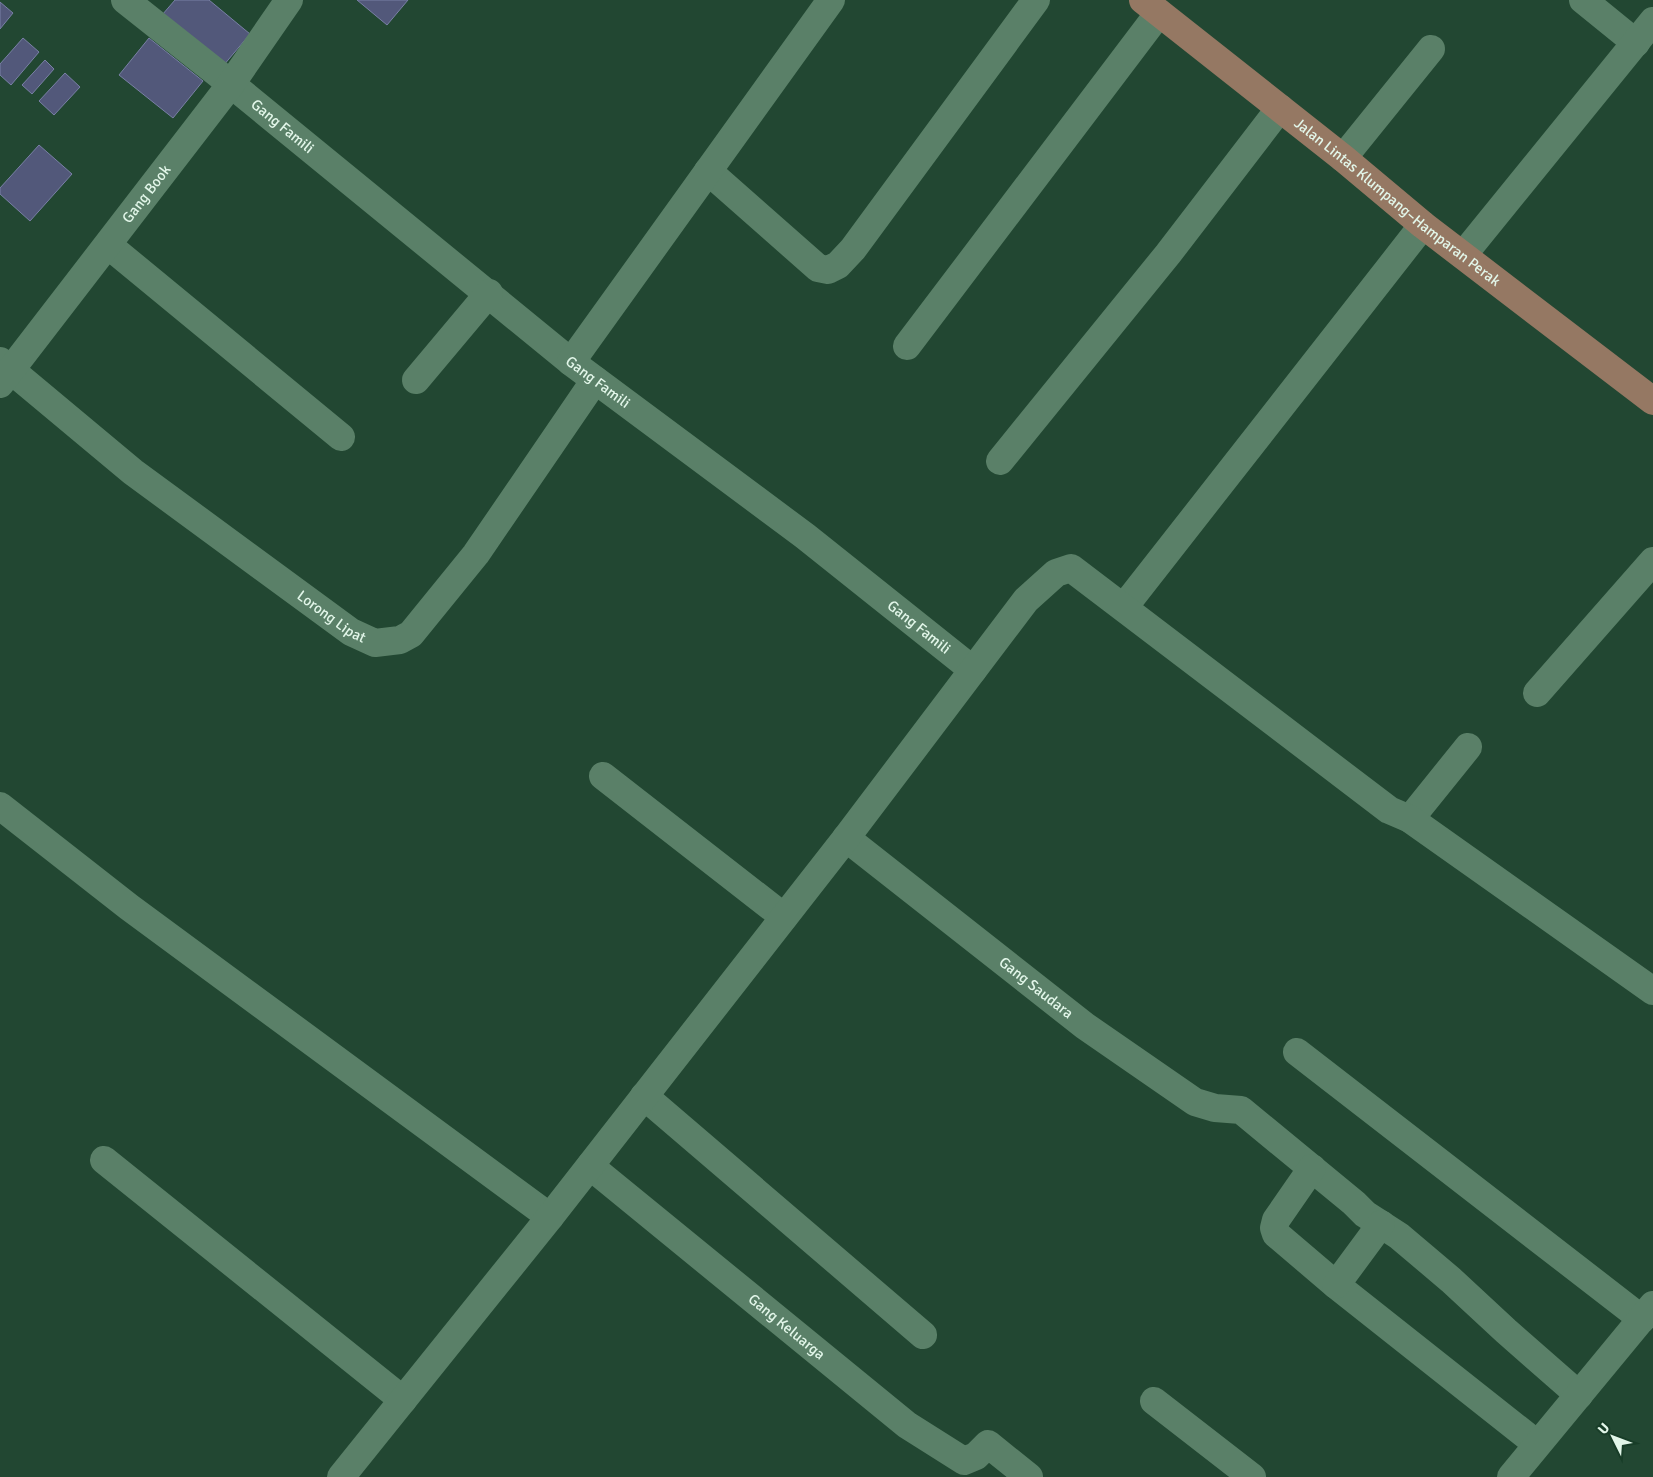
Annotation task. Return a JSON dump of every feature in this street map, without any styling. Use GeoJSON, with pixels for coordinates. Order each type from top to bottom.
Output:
{"type":"FeatureCollection","features":[{"type":"Feature","properties":{"kind":"main road","name":"Jalan Lintas Klumpang–Hamparan Perak"},"geometry":{"type":"LineString","coordinates":[[1151,6],[1343,158],[1424,225],[1653,401]]}},
{"type":"Feature","properties":{"kind":"street","name":"Gang Famili"},"geometry":{"type":"LineString","coordinates":[[125,0],[489,293],[571,362],[805,536],[973,670]]}},
{"type":"Feature","properties":{"kind":"street","name":"Gang Book"},"geometry":{"type":"LineString","coordinates":[[4,372],[108,245],[231,84],[289,0]]}},
{"type":"Feature","properties":{"kind":"street"},"geometry":{"type":"LineString","coordinates":[[571,362],[831,0]]}},
{"type":"Feature","properties":{"kind":"street"},"geometry":{"type":"LineString","coordinates":[[708,171],[818,268],[828,270],[838,265],[852,249],[1036,0]]}},
{"type":"Feature","properties":{"kind":"street"},"geometry":{"type":"LineString","coordinates":[[1583,0],[1636,43]]}},
{"type":"Feature","properties":{"kind":"street"},"geometry":{"type":"LineString","coordinates":[[907,346],[1151,6]]}},
{"type":"Feature","properties":{"kind":"street"},"geometry":{"type":"LineString","coordinates":[[1463,255],[1653,21]]}},
{"type":"Feature","properties":{"kind":"street"},"geometry":{"type":"LineString","coordinates":[[1343,158],[1431,49]]}},
{"type":"Feature","properties":{"kind":"street"},"geometry":{"type":"LineString","coordinates":[[1000,461],[1168,254],[1280,108]]}},
{"type":"Feature","properties":{"kind":"street"},"geometry":{"type":"LineString","coordinates":[[1124,607],[1424,225]]}},
{"type":"Feature","properties":{"kind":"street"},"geometry":{"type":"LineString","coordinates":[[108,245],[341,437]]}},
{"type":"Feature","properties":{"kind":"street"},"geometry":{"type":"LineString","coordinates":[[416,380],[489,293]]}},
{"type":"Feature","properties":{"kind":"street","name":"Lorong Lipat"},"geometry":{"type":"LineString","coordinates":[[4,372],[133,472],[351,632],[375,642],[400,640],[411,634],[476,554],[595,380]]}},
{"type":"Feature","properties":{"kind":"street"},"geometry":{"type":"LineString","coordinates":[[1537,693],[1653,561]]}},
{"type":"Feature","properties":{"kind":"street"},"geometry":{"type":"LineString","coordinates":[[340,1477],[590,1166],[846,838],[1026,600],[1056,573],[1071,568],[1388,810],[1410,819],[1653,991]]}},
{"type":"Feature","properties":{"kind":"street"},"geometry":{"type":"LineString","coordinates":[[1410,819],[1468,748]]}},
{"type":"Feature","properties":{"kind":"street"},"geometry":{"type":"LineString","coordinates":[[603,776],[784,917]]}},
{"type":"Feature","properties":{"kind":"street"},"geometry":{"type":"LineString","coordinates":[[0,806],[129,907],[550,1217]]}},
{"type":"Feature","properties":{"kind":"street","name":"Gang Saudara"},"geometry":{"type":"LineString","coordinates":[[846,838],[1085,1026],[1195,1102],[1215,1108],[1241,1110],[1312,1168]]}},
{"type":"Feature","properties":{"kind":"street"},"geometry":{"type":"LineString","coordinates":[[1297,1052],[1647,1312],[1511,1477]]}},
{"type":"Feature","properties":{"kind":"street"},"geometry":{"type":"LineString","coordinates":[[644,1096],[923,1335]]}},
{"type":"Feature","properties":{"kind":"street"},"geometry":{"type":"LineString","coordinates":[[104,1160],[403,1400]]}},
{"type":"Feature","properties":{"kind":"street","name":"Gang Keluarga"},"geometry":{"type":"LineString","coordinates":[[590,1166],[907,1425],[964,1461],[976,1456],[988,1444],[1030,1477]]}},
{"type":"Feature","properties":{"kind":"street"},"geometry":{"type":"LineString","coordinates":[[1538,1444],[1336,1285],[1276,1234],[1274,1228],[1276,1220],[1312,1168],[1354,1202],[1365,1214],[1399,1236],[1452,1280],[1506,1331],[1579,1395]]}},
{"type":"Feature","properties":{"kind":"street"},"geometry":{"type":"LineString","coordinates":[[1336,1285],[1381,1224]]}},
{"type":"Feature","properties":{"kind":"street"},"geometry":{"type":"LineString","coordinates":[[1154,1401],[1252,1477]]}},
{"type":"Feature","properties":{"kind":"building"},"geometry":{"type":"Polygon","coordinates":[[[175,0],[209,0],[250,34],[223,66],[162,15],[175,0]]]}},
{"type":"Feature","properties":{"kind":"building"},"geometry":{"type":"Polygon","coordinates":[[[357,0],[408,0],[387,25],[357,0]]]}},
{"type":"Feature","properties":{"kind":"building"},"geometry":{"type":"Polygon","coordinates":[[[0,2],[13,13],[0,29],[0,2]]]}},
{"type":"Feature","properties":{"kind":"building"},"geometry":{"type":"Polygon","coordinates":[[[23,38],[39,52],[11,85],[0,75],[0,64],[23,38]]]}},
{"type":"Feature","properties":{"kind":"building"},"geometry":{"type":"Polygon","coordinates":[[[149,38],[203,81],[173,118],[119,75],[149,38]]]}},
{"type":"Feature","properties":{"kind":"building"},"geometry":{"type":"Polygon","coordinates":[[[45,60],[54,69],[32,94],[22,85],[45,60]]]}},
{"type":"Feature","properties":{"kind":"building"},"geometry":{"type":"Polygon","coordinates":[[[65,73],[80,87],[54,115],[39,101],[65,73]]]}},
{"type":"Feature","properties":{"kind":"building"},"geometry":{"type":"Polygon","coordinates":[[[39,145],[72,174],[30,221],[0,194],[0,188],[39,145]]]}}]}
